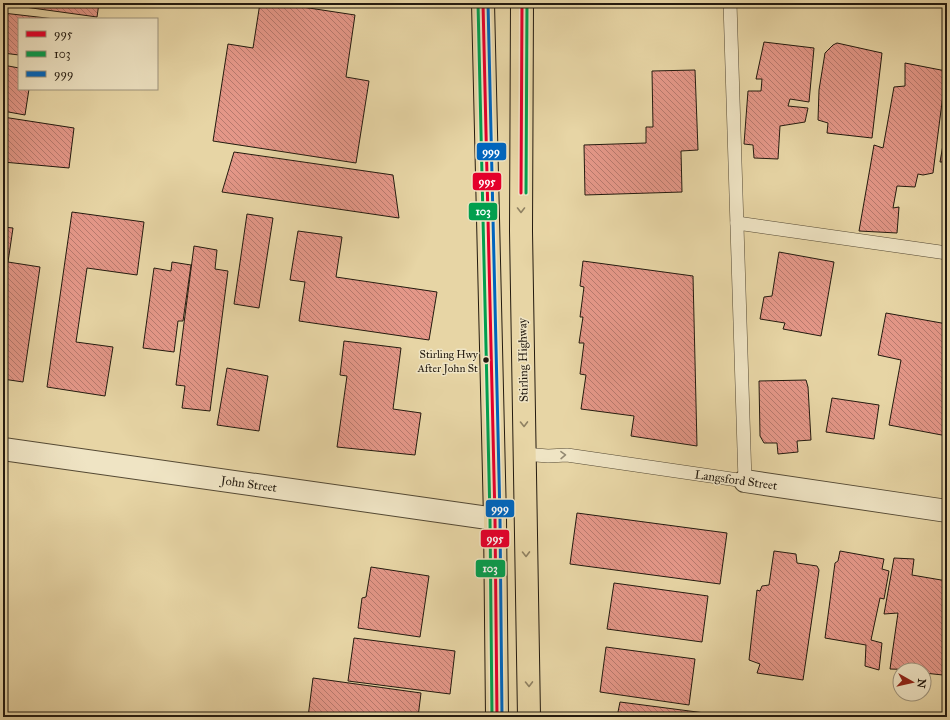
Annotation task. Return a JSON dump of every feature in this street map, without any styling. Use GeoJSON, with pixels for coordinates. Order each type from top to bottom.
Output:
{"type":"FeatureCollection","features":[{"type":"Feature","properties":{"kind":"highway"},"geometry":{"type":"LineString","coordinates":[[483,3],[495,519],[497,717]]}},
{"type":"Feature","properties":{"kind":"highway","name":"Stirling Highway"},"geometry":{"type":"LineString","coordinates":[[522,3],[521,231],[529,717]]}},
{"type":"Feature","properties":{"kind":"street","name":"John Street"},"geometry":{"type":"LineString","coordinates":[[3,449],[495,519]]}},
{"type":"Feature","properties":{"kind":"street","name":"Langsford Street"},"geometry":{"type":"LineString","coordinates":[[746,481],[947,511]]}},
{"type":"Feature","properties":{"kind":"lane"},"geometry":{"type":"LineString","coordinates":[[730,3],[746,481]]}},
{"type":"Feature","properties":{"kind":"lane"},"geometry":{"type":"LineString","coordinates":[[737,223],[947,253]]}},
{"type":"Feature","properties":{"kind":"lane","name":"Langsford Street"},"geometry":{"type":"LineString","coordinates":[[524,454],[548,456],[567,455],[746,481]]}},
{"type":"Feature","properties":{"kind":"building"},"geometry":{"type":"Polygon","coordinates":[[[3,3],[99,3],[97,17],[3,3]]]}},
{"type":"Feature","properties":{"kind":"building"},"geometry":{"type":"Polygon","coordinates":[[[260,3],[276,3],[355,15],[346,77],[369,81],[356,163],[213,141],[228,44],[253,48],[260,3]]]}},
{"type":"Feature","properties":{"kind":"building"},"geometry":{"type":"Polygon","coordinates":[[[3,13],[46,18],[18,18],[18,55],[3,53],[3,13]]]}},
{"type":"Feature","properties":{"kind":"building"},"geometry":{"type":"Polygon","coordinates":[[[764,42],[814,48],[809,102],[790,99],[788,106],[808,108],[805,122],[780,126],[778,159],[754,158],[753,145],[744,144],[748,91],[761,91],[762,79],[756,79],[764,42]]]}},
{"type":"Feature","properties":{"kind":"building"},"geometry":{"type":"Polygon","coordinates":[[[837,43],[882,53],[872,138],[827,133],[828,123],[818,120],[819,90],[825,53],[837,43]]]}},
{"type":"Feature","properties":{"kind":"building"},"geometry":{"type":"Polygon","coordinates":[[[905,63],[946,71],[933,173],[923,175],[918,174],[915,187],[897,186],[893,208],[899,207],[897,233],[859,231],[874,145],[883,148],[894,87],[905,86],[905,63]]]}},
{"type":"Feature","properties":{"kind":"building"},"geometry":{"type":"Polygon","coordinates":[[[3,65],[18,68],[18,90],[29,90],[25,115],[3,111],[3,65]]]}},
{"type":"Feature","properties":{"kind":"building"},"geometry":{"type":"Polygon","coordinates":[[[695,70],[698,150],[681,151],[682,192],[585,195],[584,145],[646,143],[646,127],[653,127],[652,71],[695,70]]]}},
{"type":"Feature","properties":{"kind":"building"},"geometry":{"type":"Polygon","coordinates":[[[3,117],[74,128],[69,168],[3,162],[3,117]]]}},
{"type":"Feature","properties":{"kind":"building"},"geometry":{"type":"Polygon","coordinates":[[[947,122],[947,162],[940,162],[947,122]]]}},
{"type":"Feature","properties":{"kind":"building"},"geometry":{"type":"Polygon","coordinates":[[[234,152],[393,175],[399,218],[222,192],[234,152]]]}},
{"type":"Feature","properties":{"kind":"building"},"geometry":{"type":"Polygon","coordinates":[[[72,212],[144,222],[137,275],[87,268],[76,342],[113,347],[105,396],[47,387],[72,212]]]}},
{"type":"Feature","properties":{"kind":"building"},"geometry":{"type":"Polygon","coordinates":[[[247,214],[273,218],[259,308],[234,304],[247,214]]]}},
{"type":"Feature","properties":{"kind":"building"},"geometry":{"type":"Polygon","coordinates":[[[3,227],[13,228],[8,262],[40,267],[23,382],[3,379],[3,227]]]}},
{"type":"Feature","properties":{"kind":"building"},"geometry":{"type":"Polygon","coordinates":[[[298,231],[342,237],[336,277],[437,292],[429,340],[299,321],[305,282],[290,280],[298,231]]]}},
{"type":"Feature","properties":{"kind":"building"},"geometry":{"type":"Polygon","coordinates":[[[194,246],[217,250],[215,269],[228,271],[210,411],[182,408],[185,386],[176,385],[194,246]]]}},
{"type":"Feature","properties":{"kind":"building"},"geometry":{"type":"Polygon","coordinates":[[[779,252],[834,262],[821,336],[783,329],[785,323],[760,319],[764,297],[772,296],[779,252]]]}},
{"type":"Feature","properties":{"kind":"building"},"geometry":{"type":"Polygon","coordinates":[[[583,261],[693,276],[697,446],[631,436],[634,416],[581,409],[586,375],[580,374],[584,343],[579,343],[583,317],[580,317],[584,287],[580,286],[583,261]]]}},
{"type":"Feature","properties":{"kind":"building"},"geometry":{"type":"Polygon","coordinates":[[[172,262],[191,265],[183,321],[178,321],[174,352],[143,348],[154,268],[171,271],[172,262]]]}},
{"type":"Feature","properties":{"kind":"building"},"geometry":{"type":"Polygon","coordinates":[[[886,313],[947,324],[947,436],[889,425],[901,360],[878,355],[886,313]]]}},
{"type":"Feature","properties":{"kind":"building"},"geometry":{"type":"Polygon","coordinates":[[[344,341],[401,348],[393,409],[421,413],[415,455],[337,447],[347,376],[340,375],[344,341]]]}},
{"type":"Feature","properties":{"kind":"building"},"geometry":{"type":"Polygon","coordinates":[[[227,368],[268,376],[259,431],[217,425],[227,368]]]}},
{"type":"Feature","properties":{"kind":"building"},"geometry":{"type":"Polygon","coordinates":[[[806,380],[808,387],[811,440],[797,441],[798,452],[778,454],[777,443],[764,443],[760,436],[759,381],[806,380]]]}},
{"type":"Feature","properties":{"kind":"building"},"geometry":{"type":"Polygon","coordinates":[[[832,398],[879,405],[874,439],[826,432],[832,398]]]}},
{"type":"Feature","properties":{"kind":"building"},"geometry":{"type":"Polygon","coordinates":[[[577,513],[727,533],[720,584],[570,564],[577,513]]]}},
{"type":"Feature","properties":{"kind":"building"},"geometry":{"type":"Polygon","coordinates":[[[774,551],[796,554],[797,563],[817,566],[819,570],[803,680],[757,673],[760,664],[749,660],[757,590],[760,591],[762,586],[769,585],[774,551]]]}},
{"type":"Feature","properties":{"kind":"building"},"geometry":{"type":"Polygon","coordinates":[[[840,551],[884,559],[882,569],[889,571],[884,599],[880,598],[871,640],[882,643],[879,670],[865,666],[866,645],[825,638],[835,563],[838,561],[840,551]]]}},
{"type":"Feature","properties":{"kind":"building"},"geometry":{"type":"Polygon","coordinates":[[[894,558],[914,559],[912,575],[947,581],[947,649],[943,675],[932,674],[932,662],[892,662],[892,669],[890,669],[898,613],[884,614],[894,558]]]}},
{"type":"Feature","properties":{"kind":"building"},"geometry":{"type":"Polygon","coordinates":[[[371,567],[429,576],[420,637],[358,628],[362,598],[366,597],[371,567]]]}},
{"type":"Feature","properties":{"kind":"building"},"geometry":{"type":"Polygon","coordinates":[[[614,583],[708,596],[702,642],[607,629],[614,583]]]}},
{"type":"Feature","properties":{"kind":"building"},"geometry":{"type":"Polygon","coordinates":[[[354,638],[455,651],[450,694],[348,681],[354,638]]]}},
{"type":"Feature","properties":{"kind":"building"},"geometry":{"type":"Polygon","coordinates":[[[606,647],[695,659],[689,705],[600,692],[606,647]]]}},
{"type":"Feature","properties":{"kind":"building"},"geometry":{"type":"Polygon","coordinates":[[[313,678],[421,693],[418,717],[308,717],[313,678]]]}},
{"type":"Feature","properties":{"kind":"building"},"geometry":{"type":"Polygon","coordinates":[[[620,702],[728,716],[728,717],[617,717],[620,702]]]}},
{"type":"Feature","properties":{"kind":"transit line","name":"103"},"geometry":{"type":"LineString","coordinates":[[478,3],[490,519],[492,717]]}},
{"type":"Feature","properties":{"kind":"transit line","name":"995"},"geometry":{"type":"LineString","coordinates":[[483,3],[495,519],[497,717]]}},
{"type":"Feature","properties":{"kind":"transit line","name":"999"},"geometry":{"type":"LineString","coordinates":[[488,3],[500,519],[502,717]]}},
{"type":"Feature","properties":{"kind":"transit line","name":"995"},"geometry":{"type":"LineString","coordinates":[[521,193],[522,3]]}},
{"type":"Feature","properties":{"kind":"transit line","name":"103"},"geometry":{"type":"LineString","coordinates":[[526,193],[527,3]]}},
{"type":"Feature","properties":{"kind":"place","name":"Stirling Hwy After John St"},"geometry":{"type":"Point","coordinates":[486,360]}}]}
